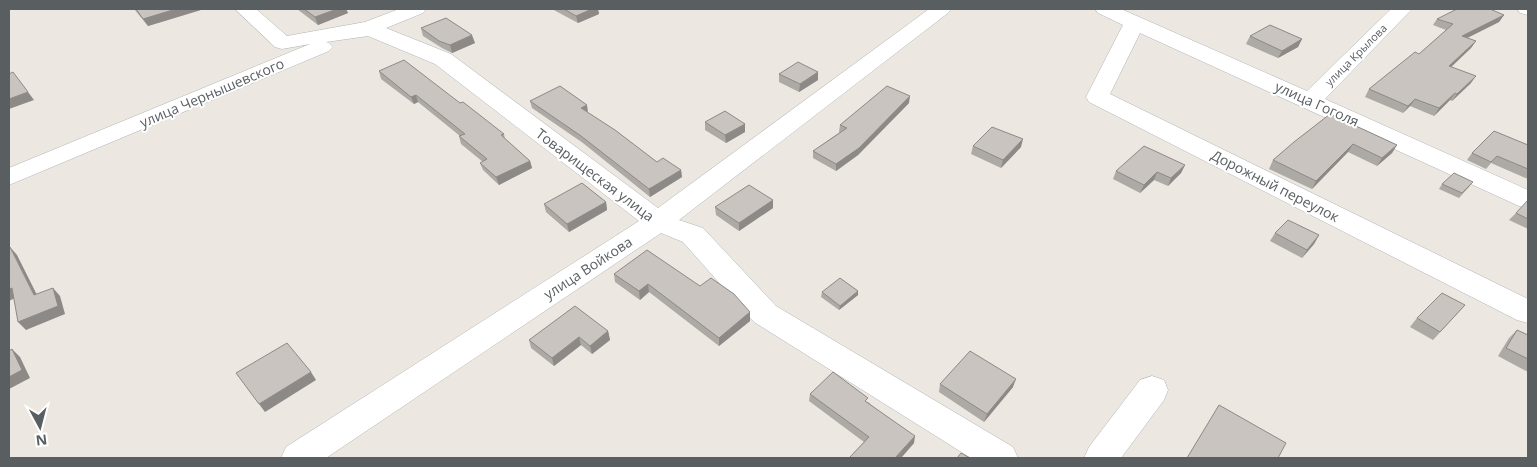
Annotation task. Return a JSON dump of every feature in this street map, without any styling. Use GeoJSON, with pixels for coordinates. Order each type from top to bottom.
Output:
{"type":"FeatureCollection","features":[{"type":"Feature","properties":{"kind":"street"},"geometry":{"type":"LineString","coordinates":[[245,9],[282,43],[368,28]]}},
{"type":"Feature","properties":{"kind":"street","name":"улица Чернышевского"},"geometry":{"type":"LineString","coordinates":[[9,177],[416,9]]}},
{"type":"Feature","properties":{"kind":"street","name":"улица Войкова"},"geometry":{"type":"LineString","coordinates":[[298,458],[658,222],[940,9]]}},
{"type":"Feature","properties":{"kind":"street","name":"улица Гоголя"},"geometry":{"type":"LineString","coordinates":[[1104,9],[1528,200]]}},
{"type":"Feature","properties":{"kind":"street","name":"улица Крылова"},"geometry":{"type":"LineString","coordinates":[[1310,101],[1402,9]]}},
{"type":"Feature","properties":{"kind":"street","name":"Дорожный переулок"},"geometry":{"type":"LineString","coordinates":[[1135,22],[1097,97],[1528,312]]}},
{"type":"Feature","properties":{"kind":"street","name":"Товарищеская улица"},"geometry":{"type":"LineString","coordinates":[[368,28],[443,59],[658,222],[693,235],[764,314],[1002,458]]}},
{"type":"Feature","properties":{"kind":"street"},"geometry":{"type":"LineString","coordinates":[[1101,458],[1152,390]]}},
{"type":"Feature","properties":{"kind":"building"},"geometry":{"type":"Polygon","coordinates":[[[136,9],[176,9],[143,19],[136,9]]]}},
{"type":"Feature","properties":{"kind":"building"},"geometry":{"type":"Polygon","coordinates":[[[304,9],[337,9],[315,17],[304,9]]]}},
{"type":"Feature","properties":{"kind":"building"},"geometry":{"type":"Polygon","coordinates":[[[564,9],[592,9],[576,16],[564,9]]]}},
{"type":"Feature","properties":{"kind":"building"},"geometry":{"type":"Polygon","coordinates":[[[1457,9],[1490,9],[1504,15],[1462,36],[1476,41],[1449,66],[1476,76],[1457,94],[1455,93],[1439,108],[1415,99],[1408,106],[1369,89],[1415,52],[1419,54],[1453,24],[1437,19],[1457,9]]]}},
{"type":"Feature","properties":{"kind":"building"},"geometry":{"type":"Polygon","coordinates":[[[446,18],[472,35],[450,45],[439,41],[421,28],[446,18]]]}},
{"type":"Feature","properties":{"kind":"building"},"geometry":{"type":"Polygon","coordinates":[[[1270,25],[1302,39],[1282,51],[1250,36],[1270,25]]]}},
{"type":"Feature","properties":{"kind":"building"},"geometry":{"type":"Polygon","coordinates":[[[404,60],[504,134],[501,135],[530,161],[496,177],[480,163],[487,159],[459,136],[465,134],[416,95],[411,97],[379,71],[404,60]]]}},
{"type":"Feature","properties":{"kind":"building"},"geometry":{"type":"Polygon","coordinates":[[[798,62],[818,72],[800,84],[779,74],[798,62]]]}},
{"type":"Feature","properties":{"kind":"building"},"geometry":{"type":"Polygon","coordinates":[[[13,72],[28,92],[9,99],[9,74],[13,72]]]}},
{"type":"Feature","properties":{"kind":"building"},"geometry":{"type":"Polygon","coordinates":[[[560,86],[587,105],[581,108],[615,130],[657,162],[663,158],[681,170],[649,189],[581,136],[530,101],[560,86]]]}},
{"type":"Feature","properties":{"kind":"building"},"geometry":{"type":"Polygon","coordinates":[[[887,86],[910,96],[859,148],[836,164],[813,151],[847,128],[840,125],[887,86]]]}},
{"type":"Feature","properties":{"kind":"building"},"geometry":{"type":"Polygon","coordinates":[[[725,111],[745,124],[725,135],[705,122],[725,111]]]}},
{"type":"Feature","properties":{"kind":"building"},"geometry":{"type":"Polygon","coordinates":[[[1330,114],[1397,145],[1382,158],[1353,144],[1316,181],[1273,160],[1330,114]]]}},
{"type":"Feature","properties":{"kind":"building"},"geometry":{"type":"Polygon","coordinates":[[[992,127],[1023,139],[1003,160],[973,146],[992,127]]]}},
{"type":"Feature","properties":{"kind":"building"},"geometry":{"type":"Polygon","coordinates":[[[1494,131],[1528,145],[1528,169],[1497,156],[1491,162],[1472,153],[1494,131]]]}},
{"type":"Feature","properties":{"kind":"building"},"geometry":{"type":"Polygon","coordinates":[[[1144,146],[1185,165],[1171,178],[1157,172],[1144,185],[1116,171],[1144,146]]]}},
{"type":"Feature","properties":{"kind":"building"},"geometry":{"type":"Polygon","coordinates":[[[1454,173],[1473,182],[1462,193],[1442,184],[1454,173]]]}},
{"type":"Feature","properties":{"kind":"building"},"geometry":{"type":"Polygon","coordinates":[[[582,183],[606,202],[567,224],[544,204],[582,183]]]}},
{"type":"Feature","properties":{"kind":"building"},"geometry":{"type":"Polygon","coordinates":[[[749,185],[773,200],[739,223],[715,207],[749,185]]]}},
{"type":"Feature","properties":{"kind":"building"},"geometry":{"type":"Polygon","coordinates":[[[1528,202],[1528,219],[1516,213],[1528,202]]]}},
{"type":"Feature","properties":{"kind":"building"},"geometry":{"type":"Polygon","coordinates":[[[1288,220],[1319,235],[1307,250],[1275,233],[1288,220]]]}},
{"type":"Feature","properties":{"kind":"building"},"geometry":{"type":"Polygon","coordinates":[[[9,247],[34,295],[53,288],[58,306],[18,322],[12,288],[9,289],[9,247]]]}},
{"type":"Feature","properties":{"kind":"building"},"geometry":{"type":"Polygon","coordinates":[[[647,250],[700,286],[711,278],[734,294],[750,312],[719,338],[648,284],[639,291],[614,274],[647,250]]]}},
{"type":"Feature","properties":{"kind":"building"},"geometry":{"type":"Polygon","coordinates":[[[840,278],[858,291],[840,306],[822,292],[840,278]]]}},
{"type":"Feature","properties":{"kind":"building"},"geometry":{"type":"Polygon","coordinates":[[[1442,293],[1465,305],[1440,332],[1417,318],[1442,293]]]}},
{"type":"Feature","properties":{"kind":"building"},"geometry":{"type":"Polygon","coordinates":[[[575,306],[608,331],[590,346],[579,337],[552,358],[529,340],[575,306]]]}},
{"type":"Feature","properties":{"kind":"building"},"geometry":{"type":"Polygon","coordinates":[[[1517,330],[1528,335],[1528,359],[1506,348],[1517,330]]]}},
{"type":"Feature","properties":{"kind":"building"},"geometry":{"type":"Polygon","coordinates":[[[287,343],[311,372],[259,404],[236,373],[287,343]]]}},
{"type":"Feature","properties":{"kind":"building"},"geometry":{"type":"Polygon","coordinates":[[[12,349],[22,370],[9,377],[9,351],[12,349]]]}},
{"type":"Feature","properties":{"kind":"building"},"geometry":{"type":"Polygon","coordinates":[[[970,351],[1016,379],[987,414],[940,384],[970,351]]]}},
{"type":"Feature","properties":{"kind":"building"},"geometry":{"type":"Polygon","coordinates":[[[833,372],[868,398],[865,401],[915,436],[895,458],[849,458],[869,437],[810,394],[833,372]]]}},
{"type":"Feature","properties":{"kind":"building"},"geometry":{"type":"Polygon","coordinates":[[[1219,405],[1286,443],[1278,458],[1187,458],[1219,405]]]}},
{"type":"Feature","properties":{"kind":"building"},"geometry":{"type":"Polygon","coordinates":[[[961,453],[970,458],[957,458],[961,453]]]}}]}
